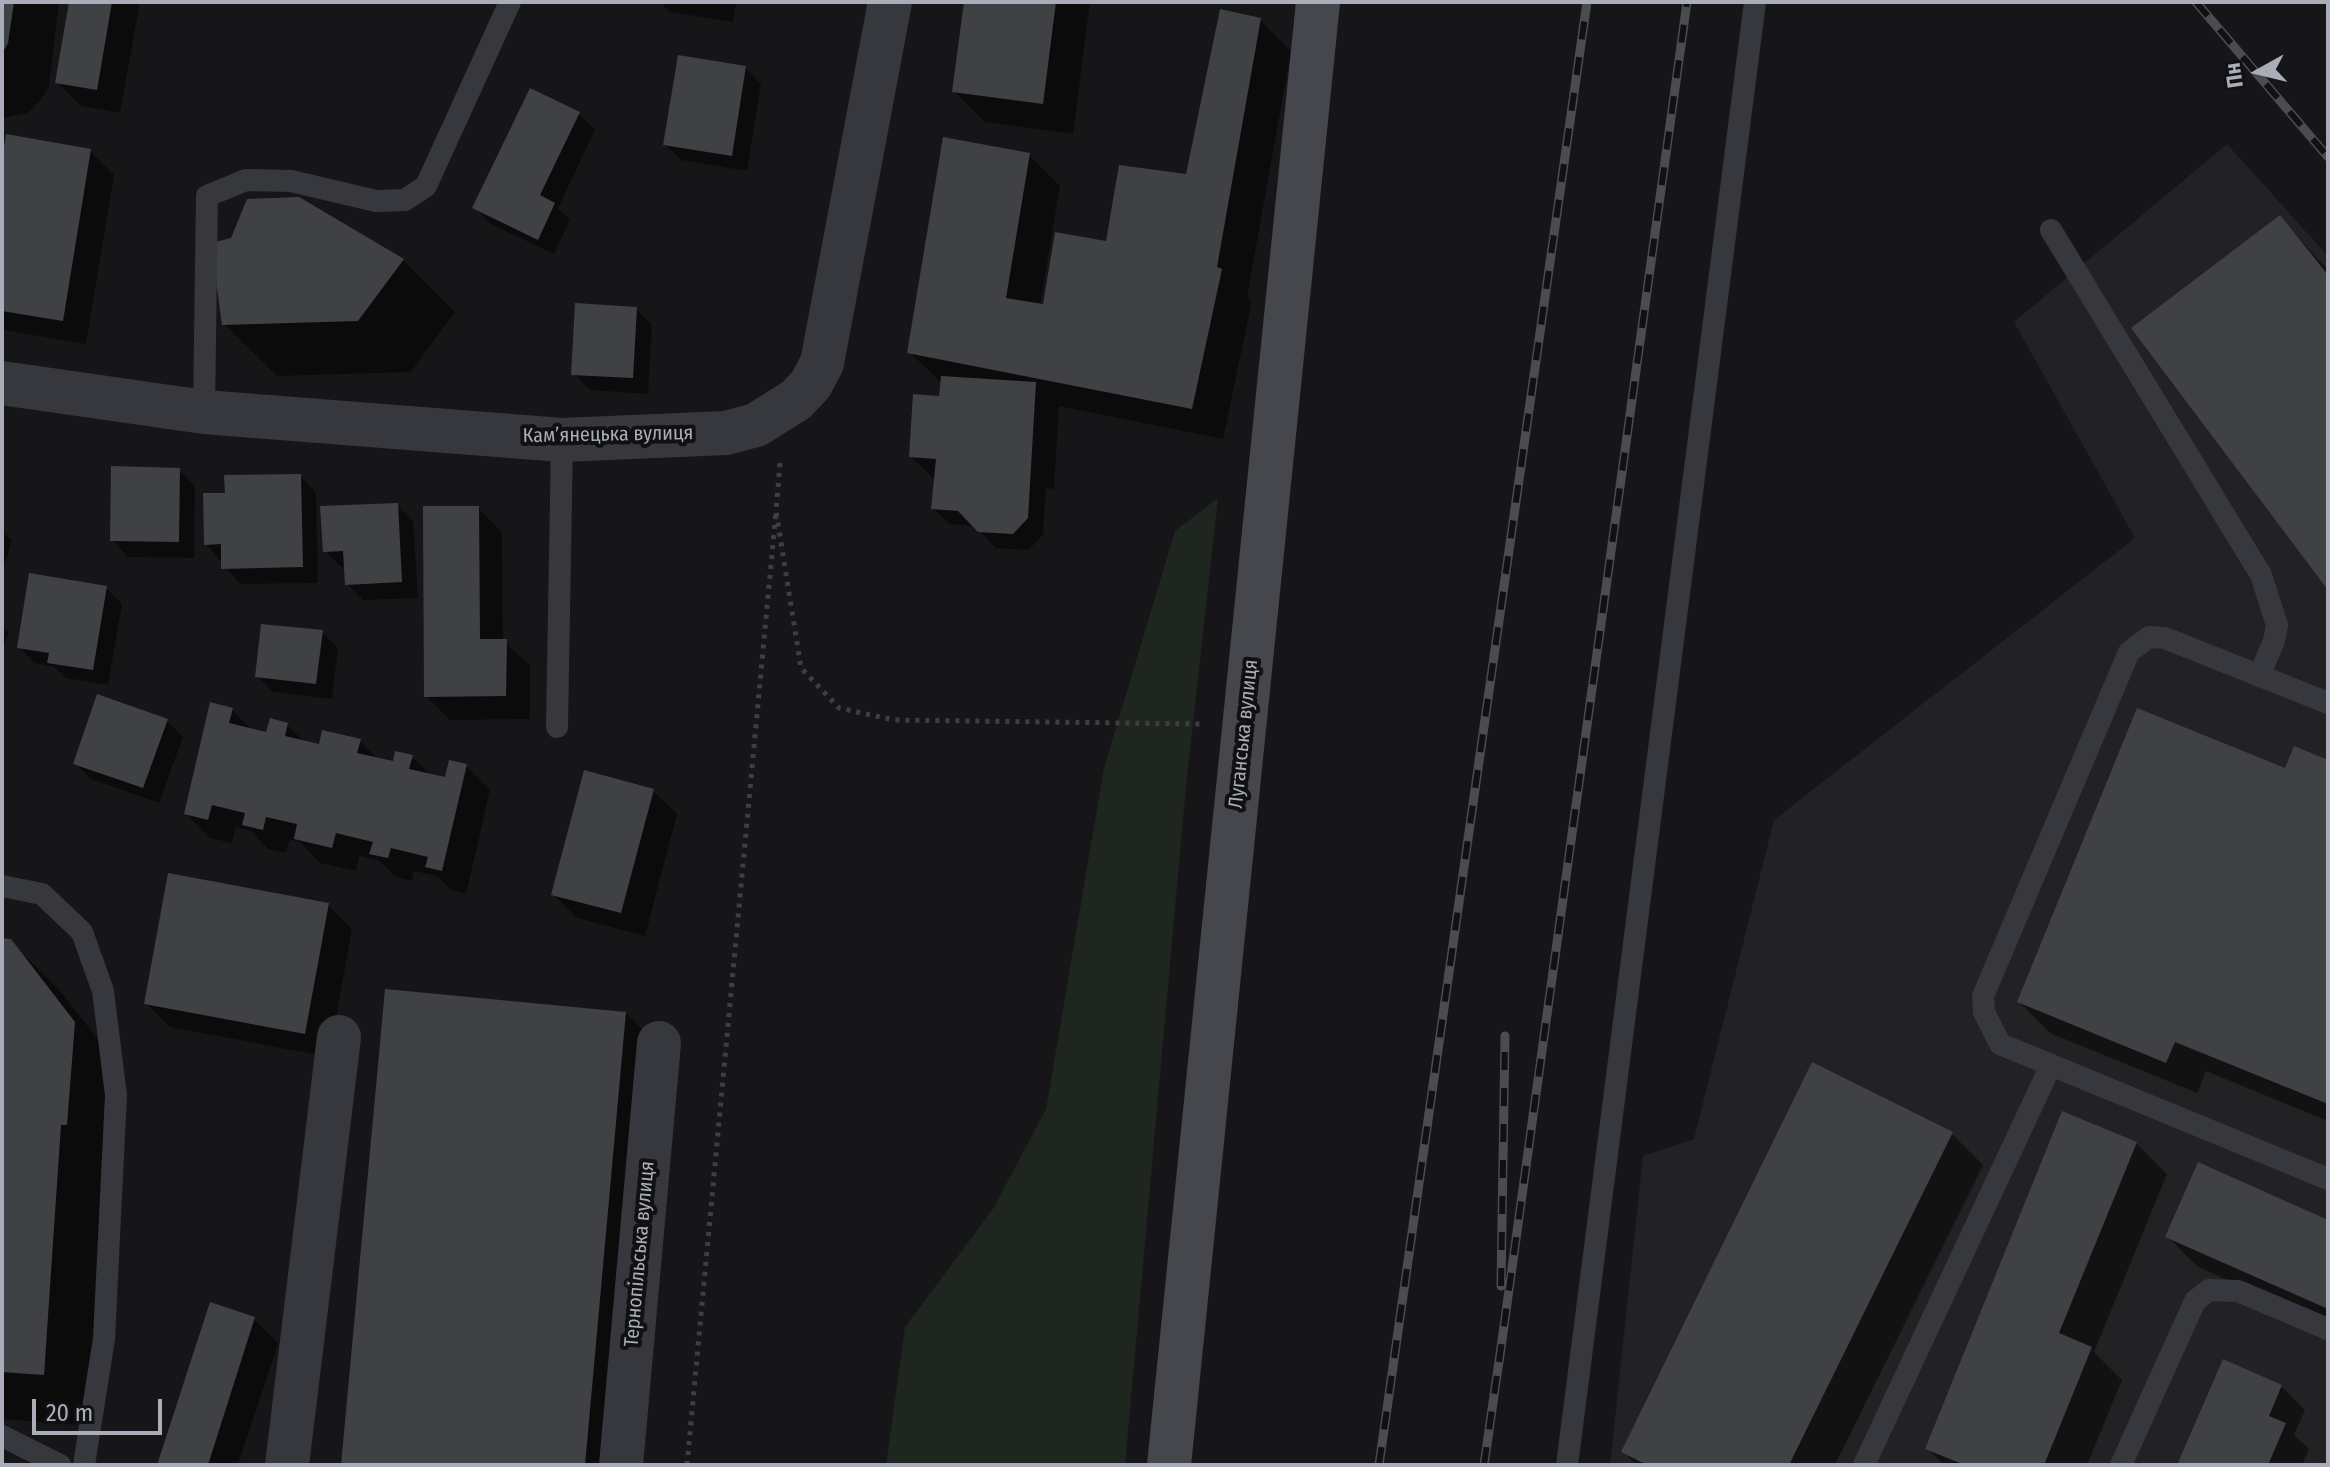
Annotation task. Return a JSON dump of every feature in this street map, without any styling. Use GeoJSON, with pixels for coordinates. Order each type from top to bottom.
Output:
{"type":"FeatureCollection","features":[{"type":"Feature","properties":{"kind":"main road","name":"Луганська вулиця"},"geometry":{"type":"LineString","coordinates":[[1169,1465],[1318,2]]}},
{"type":"Feature","properties":{"kind":"street","name":"Камʼянецька вулиця"},"geometry":{"type":"LineString","coordinates":[[2,383],[204,412],[562,440],[726,433],[777,415],[811,384],[822,363],[890,2]]}},
{"type":"Feature","properties":{"kind":"street"},"geometry":{"type":"LineString","coordinates":[[287,1465],[339,1037]]}},
{"type":"Feature","properties":{"kind":"street","name":"Тернопільська вулиця"},"geometry":{"type":"LineString","coordinates":[[621,1465],[659,1043]]}},
{"type":"Feature","properties":{"kind":"lane"},"geometry":{"type":"LineString","coordinates":[[204,412],[207,196],[246,180],[291,181],[376,201],[405,200],[426,186],[510,2]]}},
{"type":"Feature","properties":{"kind":"lane"},"geometry":{"type":"LineString","coordinates":[[1567,1465],[1755,2]]}},
{"type":"Feature","properties":{"kind":"lane"},"geometry":{"type":"LineString","coordinates":[[2051,230],[2261,575],[2277,625],[2274,641],[2259,676]]}},
{"type":"Feature","properties":{"kind":"lane"},"geometry":{"type":"LineString","coordinates":[[557,727],[562,440]]}},
{"type":"Feature","properties":{"kind":"lane"},"geometry":{"type":"LineString","coordinates":[[2328,703],[2165,638],[2149,637],[2129,652],[1983,996],[1984,1012],[2000,1044],[2328,1179]]}},
{"type":"Feature","properties":{"kind":"lane"},"geometry":{"type":"LineString","coordinates":[[2,886],[42,894],[82,932],[103,991],[116,1095],[104,1339],[84,1465]]}},
{"type":"Feature","properties":{"kind":"lane"},"geometry":{"type":"LineString","coordinates":[[1864,1465],[2051,1065]]}},
{"type":"Feature","properties":{"kind":"lane"},"geometry":{"type":"LineString","coordinates":[[2121,1465],[2195,1301],[2209,1290],[2238,1291],[2328,1329]]}},
{"type":"Feature","properties":{"kind":"lane"},"geometry":{"type":"LineString","coordinates":[[2,1436],[60,1465]]}},
{"type":"Feature","properties":{"kind":"path"},"geometry":{"type":"LineString","coordinates":[[687,1465],[782,448],[777,415]]}},
{"type":"Feature","properties":{"kind":"path"},"geometry":{"type":"LineString","coordinates":[[776,511],[801,668],[839,708],[894,720],[1204,724]]}},
{"type":"Feature","properties":{"kind":"shaded area"},"geometry":{"type":"Polygon","coordinates":[[[2227,144],[2328,256],[2328,1465],[1610,1465],[1643,1156],[1694,1139],[1774,820],[2135,538],[2014,322],[2227,144]]]}},
{"type":"Feature","properties":{"kind":"shaded area"},"geometry":{"type":"Polygon","coordinates":[[[1218,498],[1186,786],[1125,1465],[886,1465],[905,1327],[993,1209],[1046,1109],[1104,768],[1175,531],[1218,498]]]}},
{"type":"Feature","properties":{"kind":"building"},"geometry":{"type":"Polygon","coordinates":[[[2,2],[14,2],[8,43],[2,54],[2,2]]]}},
{"type":"Feature","properties":{"kind":"building"},"geometry":{"type":"Polygon","coordinates":[[[69,2],[112,2],[97,90],[55,83],[69,2]]]}},
{"type":"Feature","properties":{"kind":"building"},"geometry":{"type":"Polygon","coordinates":[[[964,2],[1056,2],[1043,104],[952,92],[964,2]]]}},
{"type":"Feature","properties":{"kind":"building"},"geometry":{"type":"Polygon","coordinates":[[[1220,9],[1261,18],[1217,267],[1222,269],[1192,409],[907,353],[943,137],[1030,153],[1006,298],[1043,304],[1055,232],[1106,241],[1119,165],[1186,174],[1220,9]]]}},
{"type":"Feature","properties":{"kind":"building"},"geometry":{"type":"Polygon","coordinates":[[[678,55],[746,66],[732,156],[663,145],[678,55]]]}},
{"type":"Feature","properties":{"kind":"building"},"geometry":{"type":"Polygon","coordinates":[[[530,88],[580,112],[540,195],[555,203],[538,240],[472,208],[530,88]]]}},
{"type":"Feature","properties":{"kind":"building"},"geometry":{"type":"Polygon","coordinates":[[[6,134],[91,149],[63,321],[2,311],[2,159],[6,134]]]}},
{"type":"Feature","properties":{"kind":"building"},"geometry":{"type":"Polygon","coordinates":[[[299,197],[404,259],[358,321],[222,325],[211,243],[231,238],[247,199],[299,197]]]}},
{"type":"Feature","properties":{"kind":"building"},"geometry":{"type":"Polygon","coordinates":[[[2280,215],[2328,275],[2328,590],[2131,328],[2280,215]]]}},
{"type":"Feature","properties":{"kind":"building"},"geometry":{"type":"Polygon","coordinates":[[[575,303],[637,307],[633,378],[571,375],[575,303]]]}},
{"type":"Feature","properties":{"kind":"building"},"geometry":{"type":"Polygon","coordinates":[[[941,376],[1036,382],[1028,518],[1013,534],[978,532],[958,511],[931,509],[936,459],[909,457],[913,394],[939,396],[941,376]]]}},
{"type":"Feature","properties":{"kind":"building"},"geometry":{"type":"Polygon","coordinates":[[[111,466],[180,468],[179,542],[110,541],[111,466]]]}},
{"type":"Feature","properties":{"kind":"building"},"geometry":{"type":"Polygon","coordinates":[[[301,474],[303,567],[221,569],[221,544],[204,545],[203,493],[225,493],[224,475],[301,474]]]}},
{"type":"Feature","properties":{"kind":"building"},"geometry":{"type":"Polygon","coordinates":[[[398,503],[402,582],[345,585],[343,551],[323,552],[320,506],[398,503]]]}},
{"type":"Feature","properties":{"kind":"building"},"geometry":{"type":"Polygon","coordinates":[[[423,506],[479,506],[480,639],[507,639],[506,696],[424,697],[423,506]]]}},
{"type":"Feature","properties":{"kind":"building"},"geometry":{"type":"Polygon","coordinates":[[[29,573],[107,586],[93,670],[47,663],[49,653],[17,648],[29,573]]]}},
{"type":"Feature","properties":{"kind":"building"},"geometry":{"type":"Polygon","coordinates":[[[261,624],[323,630],[316,684],[255,677],[261,624]]]}},
{"type":"Feature","properties":{"kind":"building"},"geometry":{"type":"Polygon","coordinates":[[[97,694],[168,719],[143,788],[73,764],[97,694]]]}},
{"type":"Feature","properties":{"kind":"building"},"geometry":{"type":"Polygon","coordinates":[[[210,702],[233,708],[229,723],[266,732],[270,718],[288,723],[285,736],[319,744],[322,730],[361,739],[357,753],[393,761],[395,751],[413,755],[409,769],[445,777],[449,760],[467,764],[442,871],[425,867],[428,857],[391,848],[388,858],[369,854],[373,842],[336,833],[332,848],[294,839],[297,824],[266,817],[263,830],[242,825],[245,813],[212,805],[208,820],[184,814],[210,702]]]}},
{"type":"Feature","properties":{"kind":"building"},"geometry":{"type":"Polygon","coordinates":[[[2137,708],[2285,768],[2294,746],[2328,760],[2328,1104],[2175,1042],[2166,1063],[2017,1002],[2137,708]]]}},
{"type":"Feature","properties":{"kind":"building"},"geometry":{"type":"Polygon","coordinates":[[[584,770],[654,789],[621,913],[551,895],[584,770]]]}},
{"type":"Feature","properties":{"kind":"building"},"geometry":{"type":"Polygon","coordinates":[[[168,873],[329,903],[305,1034],[144,1004],[168,873]]]}},
{"type":"Feature","properties":{"kind":"building"},"geometry":{"type":"Polygon","coordinates":[[[2,938],[11,939],[75,1022],[67,1125],[61,1125],[44,1375],[2,1372],[2,938]]]}},
{"type":"Feature","properties":{"kind":"building"},"geometry":{"type":"Polygon","coordinates":[[[385,989],[626,1012],[585,1465],[341,1465],[385,989]]]}},
{"type":"Feature","properties":{"kind":"building"},"geometry":{"type":"Polygon","coordinates":[[[1812,1062],[1953,1132],[1789,1465],[1647,1465],[1621,1452],[1812,1062]]]}},
{"type":"Feature","properties":{"kind":"building"},"geometry":{"type":"Polygon","coordinates":[[[2062,1111],[2137,1142],[2059,1333],[2092,1347],[2044,1465],[1965,1465],[1925,1449],[2062,1111]]]}},
{"type":"Feature","properties":{"kind":"building"},"geometry":{"type":"Polygon","coordinates":[[[2198,1162],[2328,1220],[2328,1309],[2165,1237],[2198,1162]]]}},
{"type":"Feature","properties":{"kind":"building"},"geometry":{"type":"Polygon","coordinates":[[[210,1302],[255,1317],[208,1465],[157,1465],[210,1302]]]}},
{"type":"Feature","properties":{"kind":"building"},"geometry":{"type":"Polygon","coordinates":[[[2223,1359],[2282,1385],[2269,1416],[2286,1423],[2268,1465],[2177,1465],[2223,1359]]]}},
{"type":"Feature","properties":{"kind":"railway"},"geometry":{"type":"LineString","coordinates":[[1379,1465],[1587,2]]}},
{"type":"Feature","properties":{"kind":"railway"},"geometry":{"type":"LineString","coordinates":[[1499,1362],[1687,2]]}},
{"type":"Feature","properties":{"kind":"railway"},"geometry":{"type":"LineString","coordinates":[[2196,2],[2328,157]]}},
{"type":"Feature","properties":{"kind":"railway"},"geometry":{"type":"LineString","coordinates":[[1501,1286],[1505,1036]]}},
{"type":"Feature","properties":{"kind":"railway"},"geometry":{"type":"LineString","coordinates":[[1484,1465],[1500,1354]]}}]}
